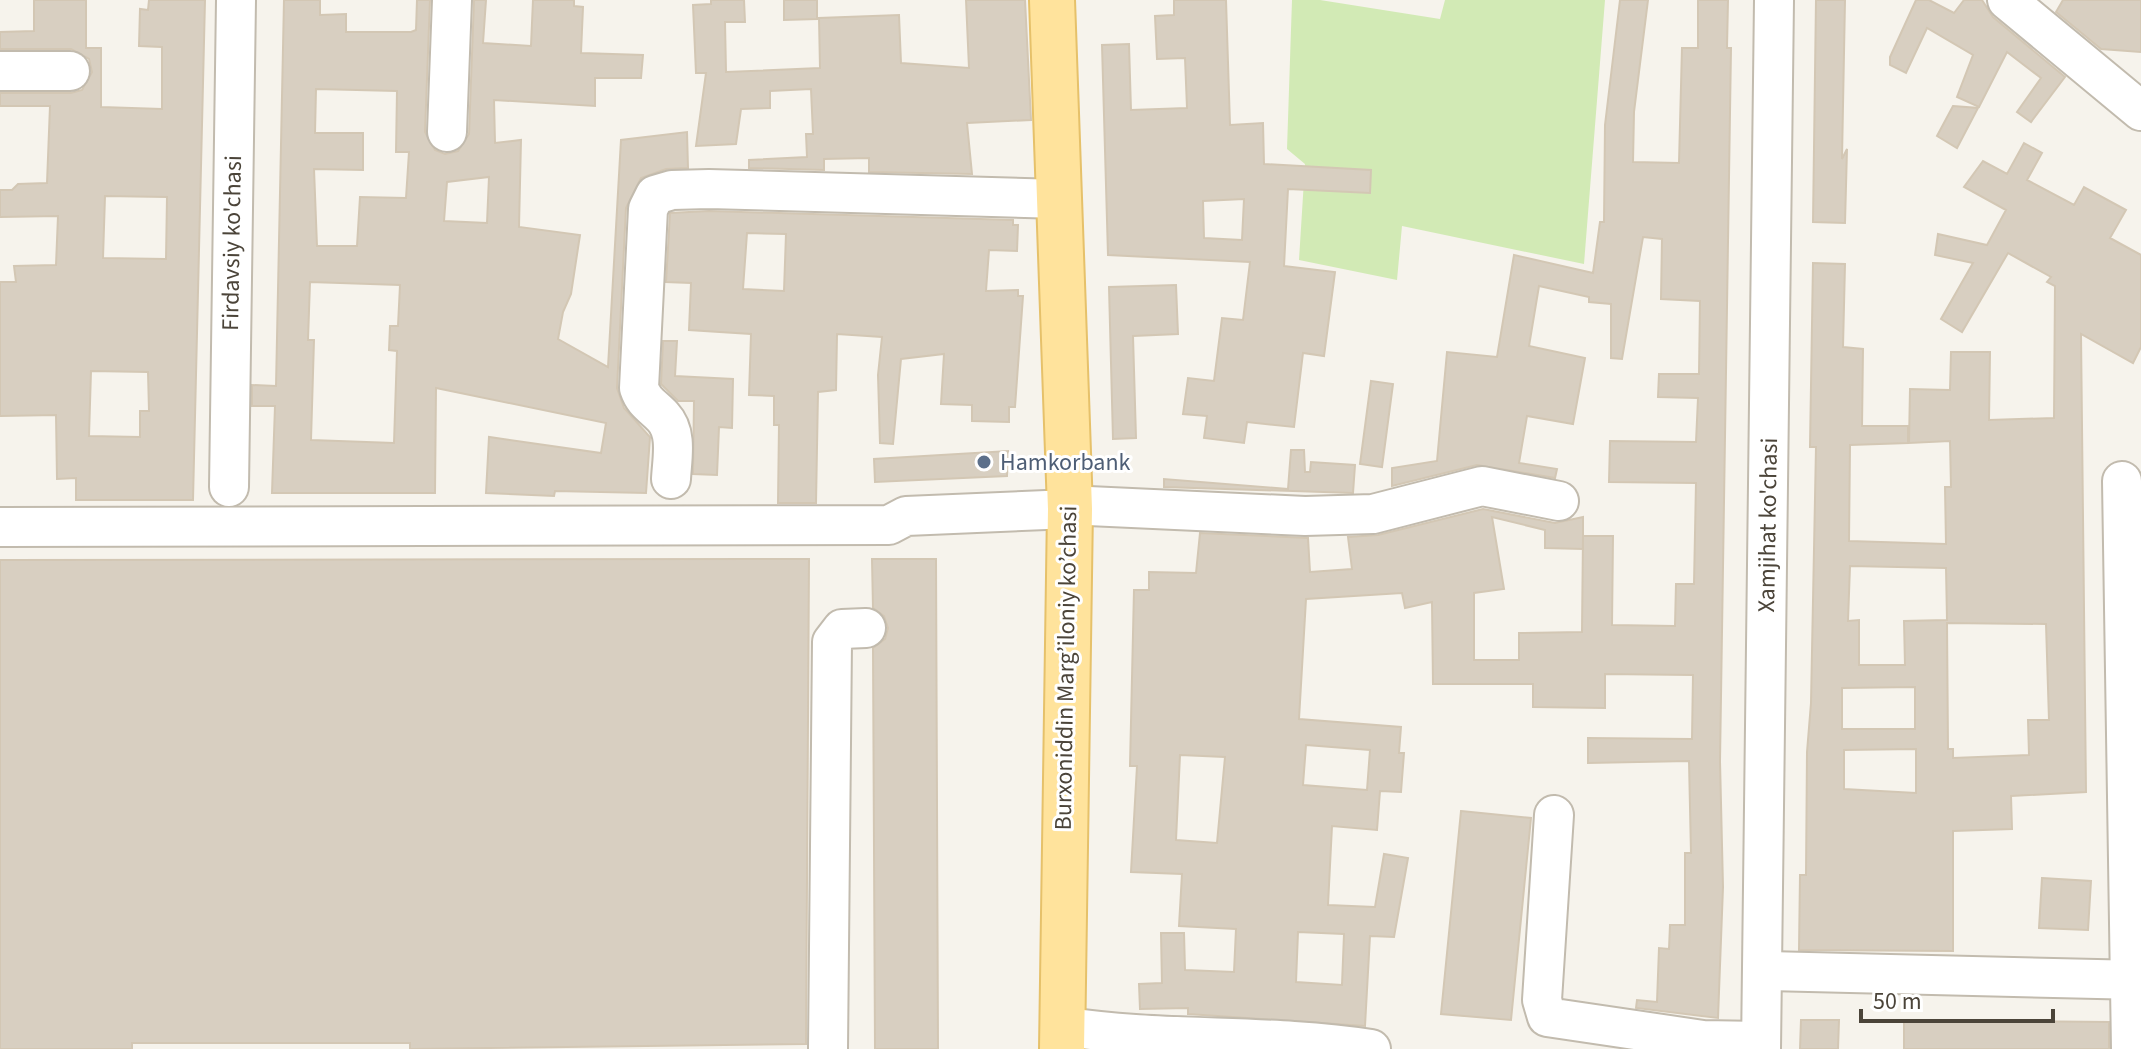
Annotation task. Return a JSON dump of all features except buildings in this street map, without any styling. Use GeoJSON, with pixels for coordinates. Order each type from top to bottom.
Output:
{"type":"FeatureCollection","features":[{"type":"Feature","properties":{"kind":"main road","name":"Burxoniddin Marg’iloniy ko’chasi"},"geometry":{"type":"LineString","coordinates":[[1052,0],[1069,507],[1061,1038]]}},
{"type":"Feature","properties":{"kind":"street","name":"Firdavsiy ko'chasi"},"geometry":{"type":"LineString","coordinates":[[229,487],[236,0]]}},
{"type":"Feature","properties":{"kind":"street"},"geometry":{"type":"LineString","coordinates":[[447,132],[452,0]]}},
{"type":"Feature","properties":{"kind":"street","name":"Xamjihat ko'chasi"},"geometry":{"type":"LineString","coordinates":[[1761,1045],[1774,0]]}},
{"type":"Feature","properties":{"kind":"street"},"geometry":{"type":"LineString","coordinates":[[2007,0],[2141,111]]}},
{"type":"Feature","properties":{"kind":"street"},"geometry":{"type":"LineString","coordinates":[[0,71],[70,71]]}},
{"type":"Feature","properties":{"kind":"street"},"geometry":{"type":"LineString","coordinates":[[671,479],[671,431],[665,419],[643,400],[639,388],[648,209],[655,195],[672,190],[709,189],[1060,199]]}},
{"type":"Feature","properties":{"kind":"street"},"geometry":{"type":"LineString","coordinates":[[2122,481],[2135,980],[2131,1049]]}},
{"type":"Feature","properties":{"kind":"street"},"geometry":{"type":"LineString","coordinates":[[0,527],[889,525],[906,516],[1069,507],[1305,516],[1373,514],[1482,486],[1559,501]]}},
{"type":"Feature","properties":{"kind":"street"},"geometry":{"type":"LineString","coordinates":[[828,1049],[832,642],[842,629],[866,628]]}},
{"type":"Feature","properties":{"kind":"street"},"geometry":{"type":"LineString","coordinates":[[1554,815],[1542,1000],[1547,1017],[1703,1040],[1761,1045]]}},
{"type":"Feature","properties":{"kind":"street"},"geometry":{"type":"LineString","coordinates":[[1763,971],[2135,980]]}},
{"type":"Feature","properties":{"kind":"street"},"geometry":{"type":"LineString","coordinates":[[1061,1038],[1305,1039],[1371,1049]]}},
{"type":"Feature","properties":{"kind":"green space"},"geometry":{"type":"Polygon","coordinates":[[[1292,0],[1320,0],[1440,19],[1445,0],[1605,0],[1584,264],[1402,226],[1397,280],[1299,260],[1305,164],[1287,149],[1292,0]]]}},
{"type":"Feature","properties":{"kind":"place","name":"Hamkorbank"},"geometry":{"type":"Point","coordinates":[984,462]}}]}
